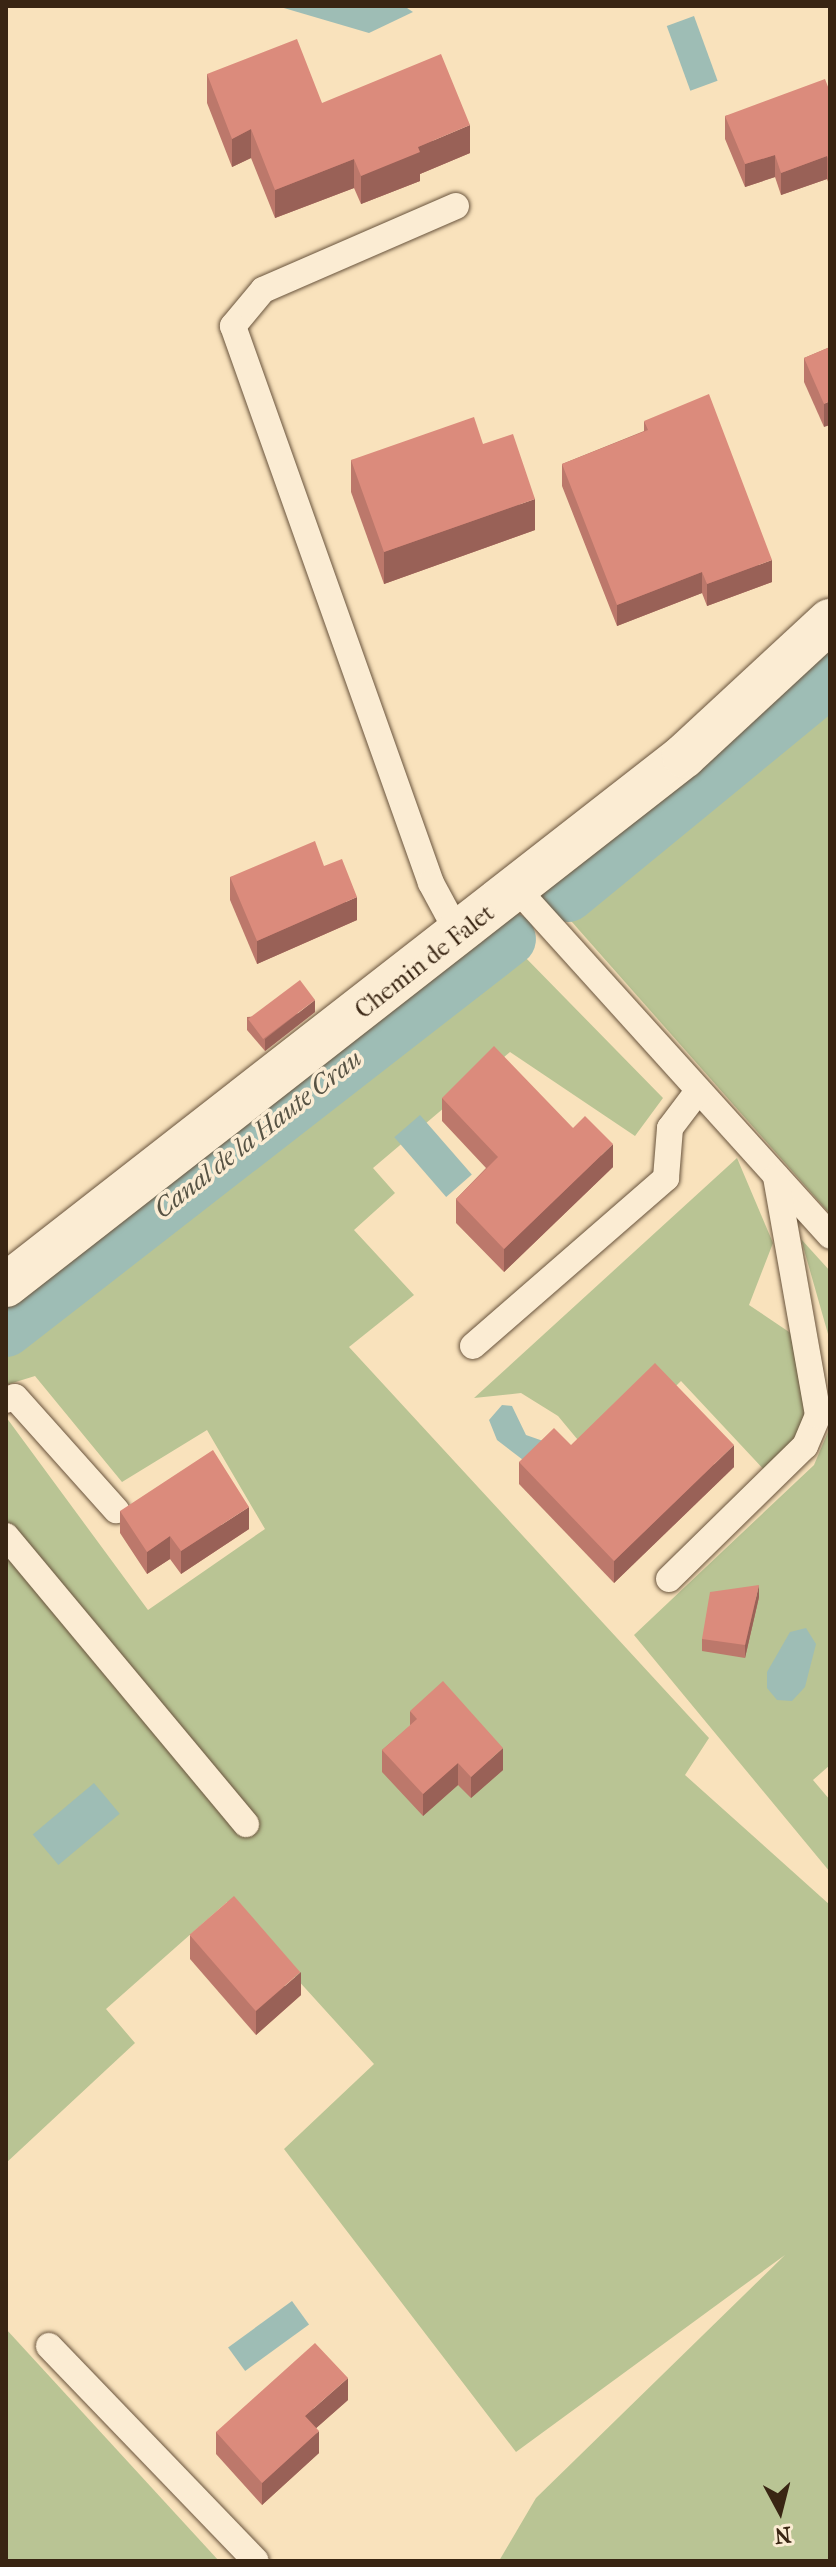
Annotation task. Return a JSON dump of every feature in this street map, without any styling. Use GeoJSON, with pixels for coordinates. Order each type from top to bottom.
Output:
{"type":"FeatureCollection","features":[{"type":"Feature","properties":{"kind":"street","name":"Chemin de Falet"},"geometry":{"type":"LineString","coordinates":[[6,1285],[459,935],[684,756],[830,621]]}},
{"type":"Feature","properties":{"kind":"lane"},"geometry":{"type":"LineString","coordinates":[[456,206],[263,290],[233,326],[431,883],[459,935]]}},
{"type":"Feature","properties":{"kind":"lane"},"geometry":{"type":"LineString","coordinates":[[517,889],[830,1236]]}},
{"type":"Feature","properties":{"kind":"lane"},"geometry":{"type":"LineString","coordinates":[[473,1346],[666,1178],[670,1128],[698,1091]]}},
{"type":"Feature","properties":{"kind":"lane"},"geometry":{"type":"LineString","coordinates":[[669,1579],[805,1446],[818,1415],[776,1177]]}},
{"type":"Feature","properties":{"kind":"lane"},"geometry":{"type":"LineString","coordinates":[[6,1400],[15,1397],[116,1510]]}},
{"type":"Feature","properties":{"kind":"lane"},"geometry":{"type":"LineString","coordinates":[[6,1536],[246,1824]]}},
{"type":"Feature","properties":{"kind":"lane"},"geometry":{"type":"LineString","coordinates":[[49,2346],[256,2561]]}},
{"type":"Feature","properties":{"kind":"green space"},"geometry":{"type":"Polygon","coordinates":[[[830,701],[830,1214],[564,913],[830,701]]]}},
{"type":"Feature","properties":{"kind":"green space"},"geometry":{"type":"Polygon","coordinates":[[[521,953],[663,1098],[635,1136],[510,1052],[373,1168],[395,1193],[354,1230],[414,1295],[349,1347],[709,1738],[685,1775],[830,1905],[830,2561],[499,2561],[536,2498],[785,2255],[516,2452],[284,2149],[374,2064],[227,1902],[106,2009],[135,2043],[6,2163],[6,1417],[148,1610],[265,1529],[207,1430],[122,1482],[35,1376],[6,1385],[6,1342],[521,953]]]}},
{"type":"Feature","properties":{"kind":"green space"},"geometry":{"type":"Polygon","coordinates":[[[737,1158],[773,1243],[749,1305],[795,1336],[802,1390],[805,1425],[767,1473],[681,1381],[597,1463],[558,1416],[521,1393],[474,1398],[737,1158]]]}},
{"type":"Feature","properties":{"kind":"green space"},"geometry":{"type":"Polygon","coordinates":[[[801,1239],[830,1271],[830,1345],[828,1334],[801,1239]]]}},
{"type":"Feature","properties":{"kind":"green space"},"geometry":{"type":"Polygon","coordinates":[[[830,1427],[830,1765],[813,1780],[830,1800],[830,1872],[634,1635],[814,1465],[830,1427]]]}},
{"type":"Feature","properties":{"kind":"green space"},"geometry":{"type":"Polygon","coordinates":[[[6,2329],[219,2561],[6,2561],[6,2329]]]}},
{"type":"Feature","properties":{"kind":"water"},"geometry":{"type":"Polygon","coordinates":[[[277,6],[404,6],[413,12],[369,33],[277,6]]]}},
{"type":"Feature","properties":{"kind":"water"},"geometry":{"type":"Polygon","coordinates":[[[694,16],[718,81],[690,91],[667,26],[694,16]]]}},
{"type":"Feature","properties":{"kind":"water"},"geometry":{"type":"Polygon","coordinates":[[[420,1115],[472,1175],[446,1197],[394,1137],[420,1115]]]}},
{"type":"Feature","properties":{"kind":"water"},"geometry":{"type":"Polygon","coordinates":[[[502,1405],[512,1406],[526,1435],[546,1442],[527,1463],[497,1440],[489,1420],[502,1405]]]}},
{"type":"Feature","properties":{"kind":"water"},"geometry":{"type":"Polygon","coordinates":[[[806,1628],[816,1644],[805,1687],[792,1701],[777,1700],[767,1688],[767,1672],[790,1632],[806,1628]]]}},
{"type":"Feature","properties":{"kind":"water"},"geometry":{"type":"Polygon","coordinates":[[[94,1783],[120,1814],[58,1865],[33,1834],[94,1783]]]}},
{"type":"Feature","properties":{"kind":"water"},"geometry":{"type":"Polygon","coordinates":[[[292,2301],[309,2324],[245,2371],[228,2347],[292,2301]]]}},
{"type":"Feature","properties":{"kind":"building"},"geometry":{"type":"Polygon","coordinates":[[[297,39],[322,103],[441,54],[470,125],[418,147],[420,152],[361,176],[354,159],[275,190],[251,129],[232,139],[207,74],[297,39]]]}},
{"type":"Feature","properties":{"kind":"building"},"geometry":{"type":"Polygon","coordinates":[[[825,79],[830,92],[830,164],[827,156],[781,173],[775,155],[745,164],[725,116],[825,79]]]}},
{"type":"Feature","properties":{"kind":"building"},"geometry":{"type":"Polygon","coordinates":[[[830,347],[830,401],[824,404],[804,358],[830,347]]]}},
{"type":"Feature","properties":{"kind":"building"},"geometry":{"type":"Polygon","coordinates":[[[709,394],[772,560],[707,584],[702,572],[617,605],[562,464],[648,430],[644,421],[709,394]]]}},
{"type":"Feature","properties":{"kind":"building"},"geometry":{"type":"Polygon","coordinates":[[[474,417],[483,444],[513,434],[535,499],[384,552],[351,460],[474,417]]]}},
{"type":"Feature","properties":{"kind":"building"},"geometry":{"type":"Polygon","coordinates":[[[315,841],[324,866],[342,859],[357,897],[257,941],[230,877],[315,841]]]}},
{"type":"Feature","properties":{"kind":"building"},"geometry":{"type":"Polygon","coordinates":[[[300,980],[315,1000],[263,1039],[248,1019],[300,980]]]}},
{"type":"Feature","properties":{"kind":"building"},"geometry":{"type":"Polygon","coordinates":[[[494,1046],[573,1128],[585,1116],[613,1144],[504,1249],[456,1199],[498,1157],[442,1098],[494,1046]]]}},
{"type":"Feature","properties":{"kind":"building"},"geometry":{"type":"Polygon","coordinates":[[[655,1363],[734,1445],[614,1561],[519,1462],[554,1428],[571,1445],[655,1363]]]}},
{"type":"Feature","properties":{"kind":"building"},"geometry":{"type":"Polygon","coordinates":[[[213,1450],[249,1507],[181,1551],[170,1536],[147,1552],[120,1511],[213,1450]]]}},
{"type":"Feature","properties":{"kind":"building"},"geometry":{"type":"Polygon","coordinates":[[[759,1585],[745,1645],[702,1639],[710,1592],[759,1585]]]}},
{"type":"Feature","properties":{"kind":"building"},"geometry":{"type":"Polygon","coordinates":[[[443,1681],[503,1748],[471,1777],[458,1763],[423,1794],[382,1750],[417,1719],[410,1711],[443,1681]]]}},
{"type":"Feature","properties":{"kind":"building"},"geometry":{"type":"Polygon","coordinates":[[[234,1896],[300,1972],[256,2011],[189,1935],[234,1896]]]}},
{"type":"Feature","properties":{"kind":"building"},"geometry":{"type":"Polygon","coordinates":[[[315,2343],[348,2378],[305,2416],[319,2431],[262,2483],[216,2432],[315,2343]]]}},
{"type":"Feature","properties":{"kind":"waterway","name":"Canal de la Haute Crau"},"geometry":{"type":"LineString","coordinates":[[568,895],[830,680]]}},
{"type":"Feature","properties":{"kind":"waterway","name":"Canal de la Haute Crau"},"geometry":{"type":"LineString","coordinates":[[6,1330],[509,939]]}}]}
